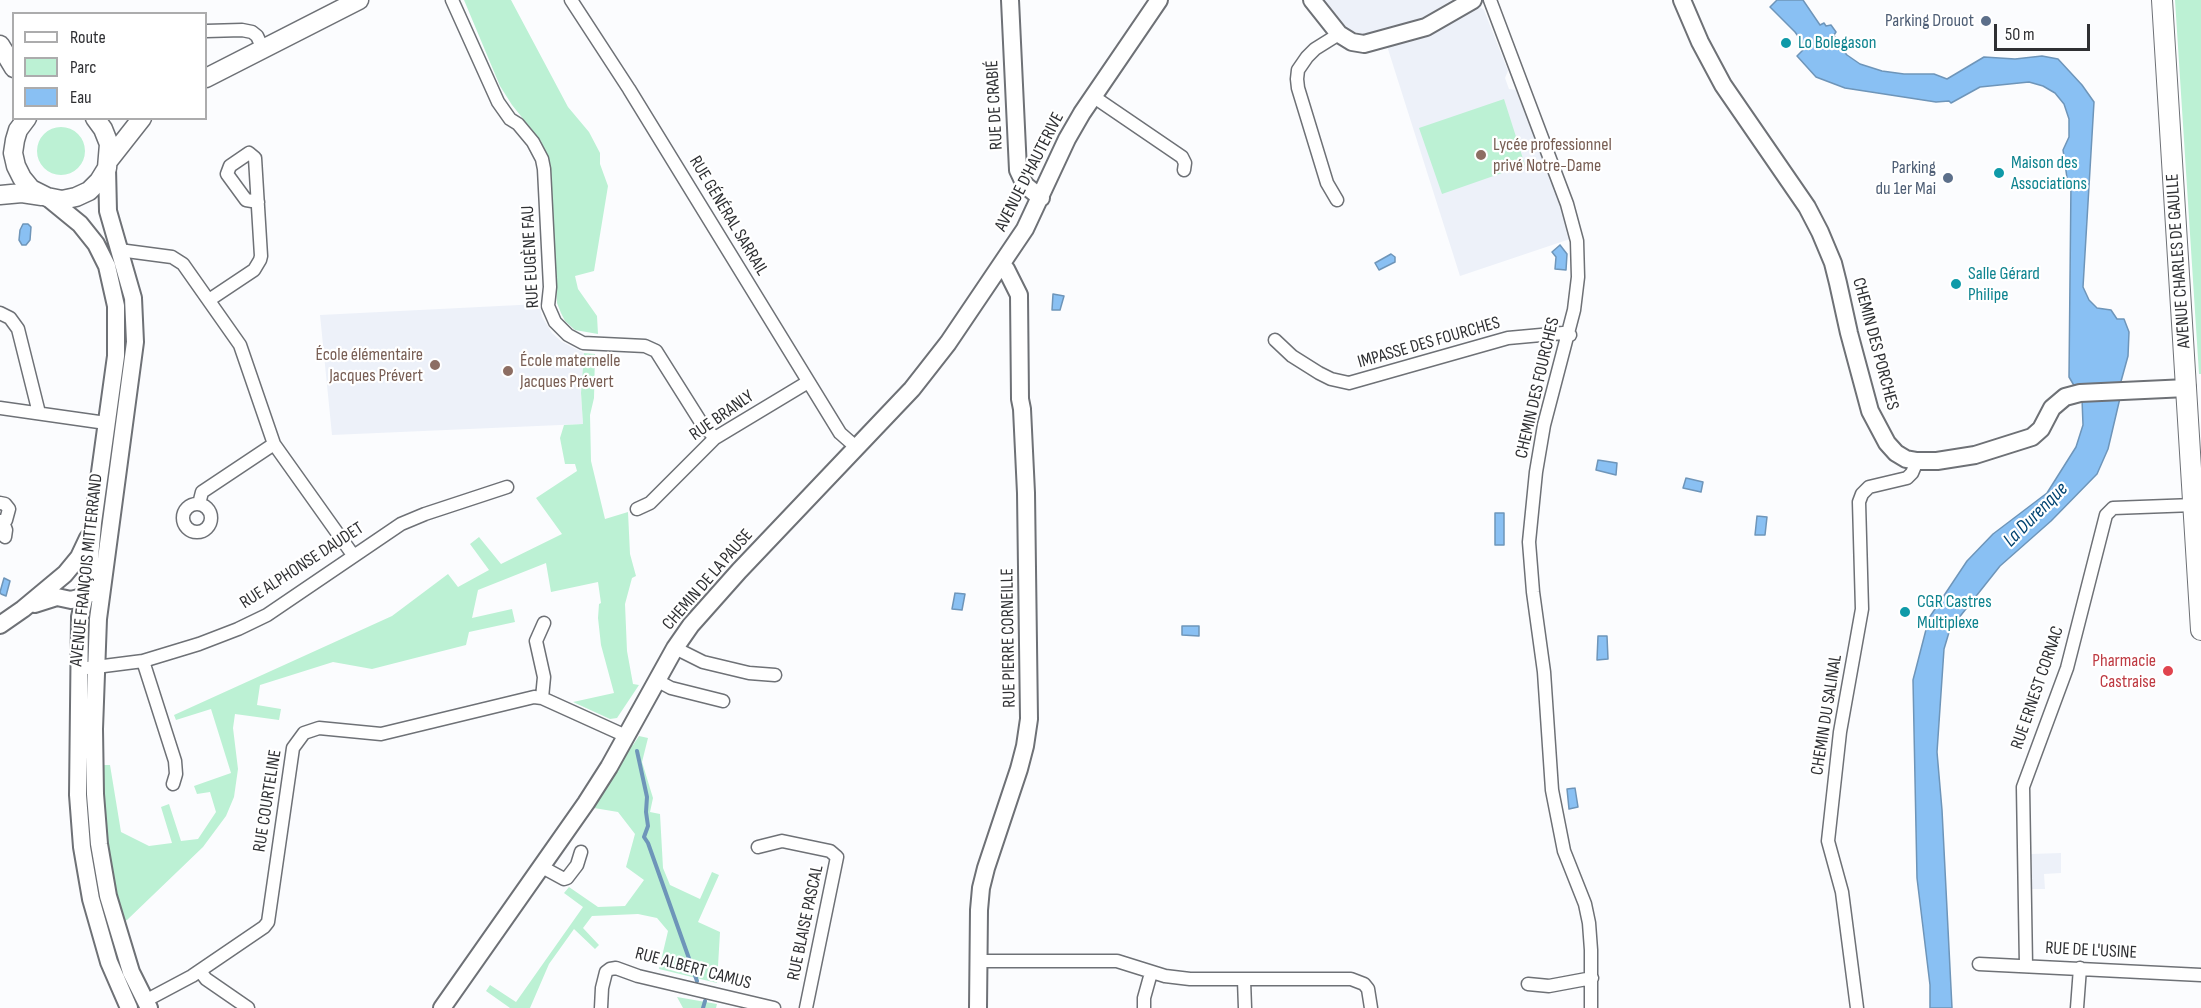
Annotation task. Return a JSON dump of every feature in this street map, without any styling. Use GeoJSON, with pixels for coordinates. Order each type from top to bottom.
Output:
{"type":"FeatureCollection","features":[{"type":"Feature","properties":{"kind":"main road"},"geometry":{"type":"LineString","coordinates":[[207,77],[359,0]]}},
{"type":"Feature","properties":{"kind":"main road","name":"AVENUE CHARLES DE GAULLE"},"geometry":{"type":"LineString","coordinates":[[2162,0],[2201,630]]}},
{"type":"Feature","properties":{"kind":"main road"},"geometry":{"type":"LineString","coordinates":[[0,33],[6,54]]}},
{"type":"Feature","properties":{"kind":"main road"},"geometry":{"type":"LineString","coordinates":[[97,120],[109,144],[108,164]]}},
{"type":"Feature","properties":{"kind":"main road"},"geometry":{"type":"LineString","coordinates":[[0,195],[22,193],[62,200],[82,194],[99,181],[108,164],[141,120]]}},
{"type":"Feature","properties":{"kind":"main road"},"geometry":{"type":"LineString","coordinates":[[21,127],[13,153],[19,172],[31,189],[45,196]]}},
{"type":"Feature","properties":{"kind":"main road"},"geometry":{"type":"LineString","coordinates":[[0,159],[21,127]]}},
{"type":"Feature","properties":{"kind":"street","name":"RUE EUGÈNE FAU"},"geometry":{"type":"LineString","coordinates":[[452,0],[490,88],[510,119],[518,124],[538,151],[544,169],[550,287],[548,306],[555,322],[568,335],[583,342],[645,346],[656,351],[702,424],[715,438]]}},
{"type":"Feature","properties":{"kind":"street","name":"RUE GÉNÉRAL SARRAIL"},"geometry":{"type":"LineString","coordinates":[[571,0],[629,89],[840,433],[857,448]]}},
{"type":"Feature","properties":{"kind":"street","name":"RUE DE CRABIÉ"},"geometry":{"type":"LineString","coordinates":[[1010,0],[1018,170],[1025,184],[1041,198]]}},
{"type":"Feature","properties":{"kind":"street","name":"AVENUE D'HAUTERIVE"},"geometry":{"type":"LineString","coordinates":[[1001,266],[1025,230],[1067,139],[1160,0]]}},
{"type":"Feature","properties":{"kind":"street"},"geometry":{"type":"LineString","coordinates":[[1312,0],[1339,34],[1358,43],[1377,42],[1426,27],[1473,0]]}},
{"type":"Feature","properties":{"kind":"street","name":"CHEMIN DES FOURCHES"},"geometry":{"type":"LineString","coordinates":[[1490,0],[1568,204],[1578,253],[1578,277],[1570,335],[1544,425],[1536,472],[1529,542],[1544,672],[1554,810],[1564,851],[1587,914],[1591,943],[1591,1008]]}},
{"type":"Feature","properties":{"kind":"street","name":"CHEMIN DES PORCHES"},"geometry":{"type":"LineString","coordinates":[[1682,0],[1700,42],[1723,86],[1813,218],[1833,263],[1866,400],[1880,432],[1896,453],[1906,459],[1917,461]]}},
{"type":"Feature","properties":{"kind":"street"},"geometry":{"type":"LineString","coordinates":[[207,31],[242,30],[252,33],[263,49]]}},
{"type":"Feature","properties":{"kind":"street"},"geometry":{"type":"LineString","coordinates":[[1337,200],[1327,183],[1297,79],[1298,70],[1307,57],[1315,49],[1339,34]]}},
{"type":"Feature","properties":{"kind":"street"},"geometry":{"type":"LineString","coordinates":[[1094,97],[1182,157],[1185,163],[1184,170]]}},
{"type":"Feature","properties":{"kind":"street","name":"AVENUE FRANÇOIS MITTERRAND"},"geometry":{"type":"LineString","coordinates":[[108,164],[108,211],[133,298],[135,342],[90,592],[78,606],[80,617],[78,795],[86,873],[101,941],[116,982],[129,1008]]}},
{"type":"Feature","properties":{"kind":"street","name":"AVENUE FRANÇOIS MITTERRAND"},"geometry":{"type":"LineString","coordinates":[[45,196],[70,215],[101,252],[110,273],[116,306],[117,339],[93,522],[90,592],[95,668],[95,794],[99,844],[108,896],[131,972],[147,1005]]}},
{"type":"Feature","properties":{"kind":"street"},"geometry":{"type":"LineString","coordinates":[[209,300],[254,270],[259,263],[261,256],[258,202]]}},
{"type":"Feature","properties":{"kind":"street"},"geometry":{"type":"LineString","coordinates":[[119,250],[172,257],[178,260],[209,300],[240,345],[274,444],[353,555]]}},
{"type":"Feature","properties":{"kind":"street","name":"CHEMIN DE LA PAUSE"},"geometry":{"type":"LineString","coordinates":[[442,1008],[586,803],[675,648],[696,619],[931,367],[1001,266]]}},
{"type":"Feature","properties":{"kind":"street","name":"RUE PIERRE CORNEILLE"},"geometry":{"type":"LineString","coordinates":[[978,1008],[981,888],[1019,769],[1029,719],[1026,505],[1020,399],[1019,295],[1006,269],[1001,266]]}},
{"type":"Feature","properties":{"kind":"street"},"geometry":{"type":"LineString","coordinates":[[0,313],[10,318],[18,328],[39,413]]}},
{"type":"Feature","properties":{"kind":"street","name":"IMPASSE DES FOURCHES"},"geometry":{"type":"LineString","coordinates":[[1275,340],[1292,356],[1319,373],[1331,379],[1349,383],[1508,338],[1563,333],[1570,335]]}},
{"type":"Feature","properties":{"kind":"street","name":"RUE BRANLY"},"geometry":{"type":"LineString","coordinates":[[637,509],[650,503],[715,438],[808,382]]}},
{"type":"Feature","properties":{"kind":"street"},"geometry":{"type":"LineString","coordinates":[[1917,461],[1937,461],[1975,455],[2032,437],[2041,429],[2052,408],[2065,397],[2079,393],[2187,387]]}},
{"type":"Feature","properties":{"kind":"street"},"geometry":{"type":"LineString","coordinates":[[0,408],[106,423]]}},
{"type":"Feature","properties":{"kind":"street"},"geometry":{"type":"LineString","coordinates":[[199,504],[202,492],[274,444]]}},
{"type":"Feature","properties":{"kind":"street","name":"CHEMIN DU SALINAL"},"geometry":{"type":"LineString","coordinates":[[1857,1008],[1842,892],[1828,841],[1840,732],[1862,609],[1859,502],[1862,494],[1869,487],[1907,478],[1917,461]]}},
{"type":"Feature","properties":{"kind":"street","name":"RUE ALPHONSE DAUDET"},"geometry":{"type":"LineString","coordinates":[[78,669],[143,661],[199,644],[267,615],[353,555],[409,521],[471,500],[484,493],[507,487]]}},
{"type":"Feature","properties":{"kind":"street"},"geometry":{"type":"LineString","coordinates":[[0,503],[5,504],[9,510],[8,518],[2,521],[6,530],[5,537]]}},
{"type":"Feature","properties":{"kind":"street","name":"RUE ERNEST CORNAC"},"geometry":{"type":"LineString","coordinates":[[2026,966],[2023,787],[2067,668],[2106,515],[2113,508],[2194,505]]}},
{"type":"Feature","properties":{"kind":"street"},"geometry":{"type":"LineString","coordinates":[[0,625],[24,609],[65,574],[82,552],[93,522]]}},
{"type":"Feature","properties":{"kind":"street"},"geometry":{"type":"LineString","coordinates":[[24,609],[52,597],[90,592],[80,576],[65,574]]}},
{"type":"Feature","properties":{"kind":"street"},"geometry":{"type":"LineString","coordinates":[[542,698],[545,683],[536,640],[544,622]]}},
{"type":"Feature","properties":{"kind":"street"},"geometry":{"type":"LineString","coordinates":[[675,648],[703,662],[749,673],[775,675]]}},
{"type":"Feature","properties":{"kind":"street"},"geometry":{"type":"LineString","coordinates":[[143,661],[175,761],[176,774],[173,784]]}},
{"type":"Feature","properties":{"kind":"street"},"geometry":{"type":"LineString","coordinates":[[656,680],[671,688],[723,701]]}},
{"type":"Feature","properties":{"kind":"street","name":"RUE COURTELINE"},"geometry":{"type":"LineString","coordinates":[[147,1005],[260,931],[268,922],[293,748],[303,733],[319,728],[381,734],[527,697],[542,698],[626,736]]}},
{"type":"Feature","properties":{"kind":"street","name":"RUE BLAISE PASCAL"},"geometry":{"type":"LineString","coordinates":[[758,847],[782,841],[830,851],[837,857],[806,1008]]}},
{"type":"Feature","properties":{"kind":"street"},"geometry":{"type":"LineString","coordinates":[[542,867],[564,879],[577,865],[581,852]]}},
{"type":"Feature","properties":{"kind":"street"},"geometry":{"type":"LineString","coordinates":[[979,961],[1117,961],[1151,973],[1190,979],[1358,980],[1368,989],[1371,1008]]}},
{"type":"Feature","properties":{"kind":"street","name":"RUE DE L'USINE"},"geometry":{"type":"LineString","coordinates":[[1979,964],[2201,975]]}},
{"type":"Feature","properties":{"kind":"street","name":"RUE ALBERT CAMUS"},"geometry":{"type":"LineString","coordinates":[[601,1008],[606,972],[616,968],[638,976],[771,1008]]}},
{"type":"Feature","properties":{"kind":"street"},"geometry":{"type":"LineString","coordinates":[[2077,1008],[2080,968]]}},
{"type":"Feature","properties":{"kind":"street"},"geometry":{"type":"LineString","coordinates":[[200,971],[206,979],[248,1008]]}},
{"type":"Feature","properties":{"kind":"street"},"geometry":{"type":"LineString","coordinates":[[1144,1008],[1144,998],[1151,973]]}},
{"type":"Feature","properties":{"kind":"street"},"geometry":{"type":"LineString","coordinates":[[1528,984],[1549,986],[1592,978]]}},
{"type":"Feature","properties":{"kind":"street"},"geometry":{"type":"LineString","coordinates":[[1244,980],[1245,1008]]}},
{"type":"Feature","properties":{"kind":"shaded area"},"geometry":{"type":"Polygon","coordinates":[[[1324,0],[1453,0],[1422,18],[1365,36],[1348,29],[1324,0]]]}},
{"type":"Feature","properties":{"kind":"shaded area","name":"Lycée professionnel privé Notre-Dame"},"geometry":{"type":"Polygon","coordinates":[[[1477,5],[1484,10],[1508,71],[1505,78],[1509,89],[1516,90],[1566,220],[1570,239],[1460,276],[1387,46],[1477,5]]]}},
{"type":"Feature","properties":{"kind":"shaded area"},"geometry":{"type":"Polygon","coordinates":[[[539,304],[542,317],[552,333],[562,342],[584,353],[581,393],[583,424],[332,435],[320,315],[539,304]]]}},
{"type":"Feature","properties":{"kind":"shaded area"},"geometry":{"type":"Polygon","coordinates":[[[2061,853],[2061,873],[2044,874],[2045,889],[2032,889],[2031,854],[2061,853]]]}},
{"type":"Feature","properties":{"kind":"green space"},"geometry":{"type":"Polygon","coordinates":[[[464,0],[511,0],[568,107],[589,132],[600,153],[600,164],[608,186],[594,271],[575,276],[578,289],[597,316],[598,334],[575,330],[565,321],[561,313],[557,303],[550,162],[541,141],[500,86],[464,0]]]}},
{"type":"Feature","properties":{"kind":"green space"},"geometry":{"type":"Polygon","coordinates":[[[2175,0],[2201,0],[2201,374],[2199,374],[2175,0]]]}},
{"type":"Feature","properties":{"kind":"green space"},"geometry":{"type":"Polygon","coordinates":[[[1504,99],[1525,165],[1442,194],[1419,128],[1504,99]]]}},
{"type":"Feature","properties":{"kind":"green space"},"geometry":{"type":"Polygon","coordinates":[[[56,127],[66,127],[78,134],[85,146],[85,156],[78,168],[66,175],[56,175],[41,164],[37,156],[37,146],[48,131],[56,127]]]}},
{"type":"Feature","properties":{"kind":"green space"},"geometry":{"type":"Polygon","coordinates":[[[584,353],[595,354],[594,398],[590,415],[591,461],[605,519],[628,512],[630,554],[636,576],[632,578],[625,604],[627,651],[633,684],[639,685],[617,718],[610,719],[573,702],[614,693],[601,645],[598,618],[601,603],[598,582],[551,592],[546,563],[478,590],[472,618],[512,609],[515,622],[469,632],[466,645],[372,669],[333,662],[260,685],[257,705],[281,709],[279,720],[235,714],[233,728],[238,769],[234,797],[226,816],[203,847],[127,920],[121,923],[106,843],[102,765],[110,765],[121,832],[149,846],[172,843],[161,807],[169,804],[181,841],[198,839],[216,812],[210,792],[197,794],[194,786],[231,773],[211,709],[176,720],[174,715],[392,616],[448,574],[458,587],[489,570],[470,544],[479,537],[501,564],[562,534],[536,498],[577,471],[575,464],[565,464],[560,438],[564,425],[583,424],[581,393],[584,353]]]}},
{"type":"Feature","properties":{"kind":"green space"},"geometry":{"type":"Polygon","coordinates":[[[639,736],[648,738],[642,762],[653,798],[650,812],[660,814],[663,868],[670,885],[700,899],[712,872],[719,875],[698,922],[720,932],[717,983],[659,969],[668,931],[657,918],[638,914],[592,916],[583,928],[599,945],[595,949],[574,929],[549,964],[530,1008],[510,1008],[486,991],[490,985],[516,1002],[583,907],[564,893],[569,887],[598,907],[625,906],[644,880],[626,867],[635,834],[618,812],[594,808],[629,746],[633,745],[639,736]]]}},
{"type":"Feature","properties":{"kind":"green space"},"geometry":{"type":"Polygon","coordinates":[[[677,997],[717,1004],[716,1008],[683,1008],[677,997]]]}},
{"type":"Feature","properties":{"kind":"water","name":"La Durenque"},"geometry":{"type":"Polygon","coordinates":[[[1777,0],[1803,0],[1820,25],[1824,23],[1826,26],[1831,25],[1836,32],[1834,35],[1838,45],[1860,64],[1882,71],[1934,74],[1947,79],[1984,57],[2015,59],[2042,56],[2058,59],[2094,102],[2083,287],[2089,300],[2097,308],[2111,310],[2117,319],[2124,319],[2129,332],[2128,356],[2108,449],[2097,474],[2051,521],[2000,566],[1950,629],[1944,649],[1937,752],[1952,1008],[1930,1008],[1930,985],[1917,878],[1913,680],[1929,618],[1967,561],[1993,534],[2047,493],[2076,447],[2083,425],[2082,399],[2069,377],[2071,182],[2067,178],[2063,150],[2069,137],[2069,119],[2064,104],[2055,93],[2029,82],[1980,87],[1951,103],[1845,88],[1816,77],[1797,56],[1806,47],[1795,32],[1770,7],[1777,0]]]}},
{"type":"Feature","properties":{"kind":"water"},"geometry":{"type":"Polygon","coordinates":[[[23,224],[31,227],[30,240],[26,245],[22,245],[19,240],[23,224]]]}},
{"type":"Feature","properties":{"kind":"water"},"geometry":{"type":"Polygon","coordinates":[[[1560,245],[1567,254],[1566,270],[1555,269],[1556,257],[1552,252],[1560,245]]]}},
{"type":"Feature","properties":{"kind":"water"},"geometry":{"type":"Polygon","coordinates":[[[1391,254],[1395,257],[1395,262],[1379,270],[1375,263],[1391,254]]]}},
{"type":"Feature","properties":{"kind":"water"},"geometry":{"type":"Polygon","coordinates":[[[1053,294],[1064,296],[1060,310],[1052,310],[1053,294]]]}},
{"type":"Feature","properties":{"kind":"water"},"geometry":{"type":"Polygon","coordinates":[[[1598,460],[1617,463],[1616,475],[1596,470],[1598,460]]]}},
{"type":"Feature","properties":{"kind":"water"},"geometry":{"type":"Polygon","coordinates":[[[1686,478],[1703,482],[1701,492],[1683,488],[1686,478]]]}},
{"type":"Feature","properties":{"kind":"water"},"geometry":{"type":"Polygon","coordinates":[[[1495,513],[1504,513],[1504,545],[1495,545],[1495,513]]]}},
{"type":"Feature","properties":{"kind":"water"},"geometry":{"type":"Polygon","coordinates":[[[1757,516],[1767,517],[1765,535],[1755,535],[1757,516]]]}},
{"type":"Feature","properties":{"kind":"water"},"geometry":{"type":"Polygon","coordinates":[[[4,578],[10,581],[6,596],[0,592],[4,578]]]}},
{"type":"Feature","properties":{"kind":"water"},"geometry":{"type":"Polygon","coordinates":[[[955,593],[965,594],[962,610],[952,609],[955,593]]]}},
{"type":"Feature","properties":{"kind":"water"},"geometry":{"type":"Polygon","coordinates":[[[1182,626],[1199,626],[1199,636],[1182,635],[1182,626]]]}},
{"type":"Feature","properties":{"kind":"water"},"geometry":{"type":"Polygon","coordinates":[[[1598,636],[1607,636],[1608,659],[1597,660],[1598,636]]]}},
{"type":"Feature","properties":{"kind":"water"},"geometry":{"type":"Polygon","coordinates":[[[1575,788],[1578,807],[1569,809],[1567,789],[1575,788]]]}},
{"type":"Feature","properties":{"kind":"waterway"},"geometry":{"type":"LineString","coordinates":[[637,751],[647,797],[648,826],[644,837],[697,981]]}},
{"type":"Feature","properties":{"kind":"waterway"},"geometry":{"type":"LineString","coordinates":[[703,1008],[705,1001]]}},
{"type":"Feature","properties":{"kind":"place","name":"Parking Drouot"},"geometry":{"type":"Point","coordinates":[1986,21]}},
{"type":"Feature","properties":{"kind":"place","name":"Lo Bolegason"},"geometry":{"type":"Point","coordinates":[1786,43]}},
{"type":"Feature","properties":{"kind":"place","name":"Lycée professionnel privé Notre-Dame"},"geometry":{"type":"Point","coordinates":[1481,155]}},
{"type":"Feature","properties":{"kind":"place","name":"Maison des Associations"},"geometry":{"type":"Point","coordinates":[1999,173]}},
{"type":"Feature","properties":{"kind":"place","name":"Parking du 1er Mai"},"geometry":{"type":"Point","coordinates":[1948,178]}},
{"type":"Feature","properties":{"kind":"place","name":"Salle Gérard Philipe"},"geometry":{"type":"Point","coordinates":[1956,284]}},
{"type":"Feature","properties":{"kind":"place","name":"École élémentaire Jacques Prévert"},"geometry":{"type":"Point","coordinates":[435,365]}},
{"type":"Feature","properties":{"kind":"place","name":"École maternelle Jacques Prévert"},"geometry":{"type":"Point","coordinates":[508,371]}},
{"type":"Feature","properties":{"kind":"place","name":"CGR Castres Multiplexe"},"geometry":{"type":"Point","coordinates":[1905,612]}},
{"type":"Feature","properties":{"kind":"place","name":"Pharmacie Castraise"},"geometry":{"type":"Point","coordinates":[2168,671]}}]}
